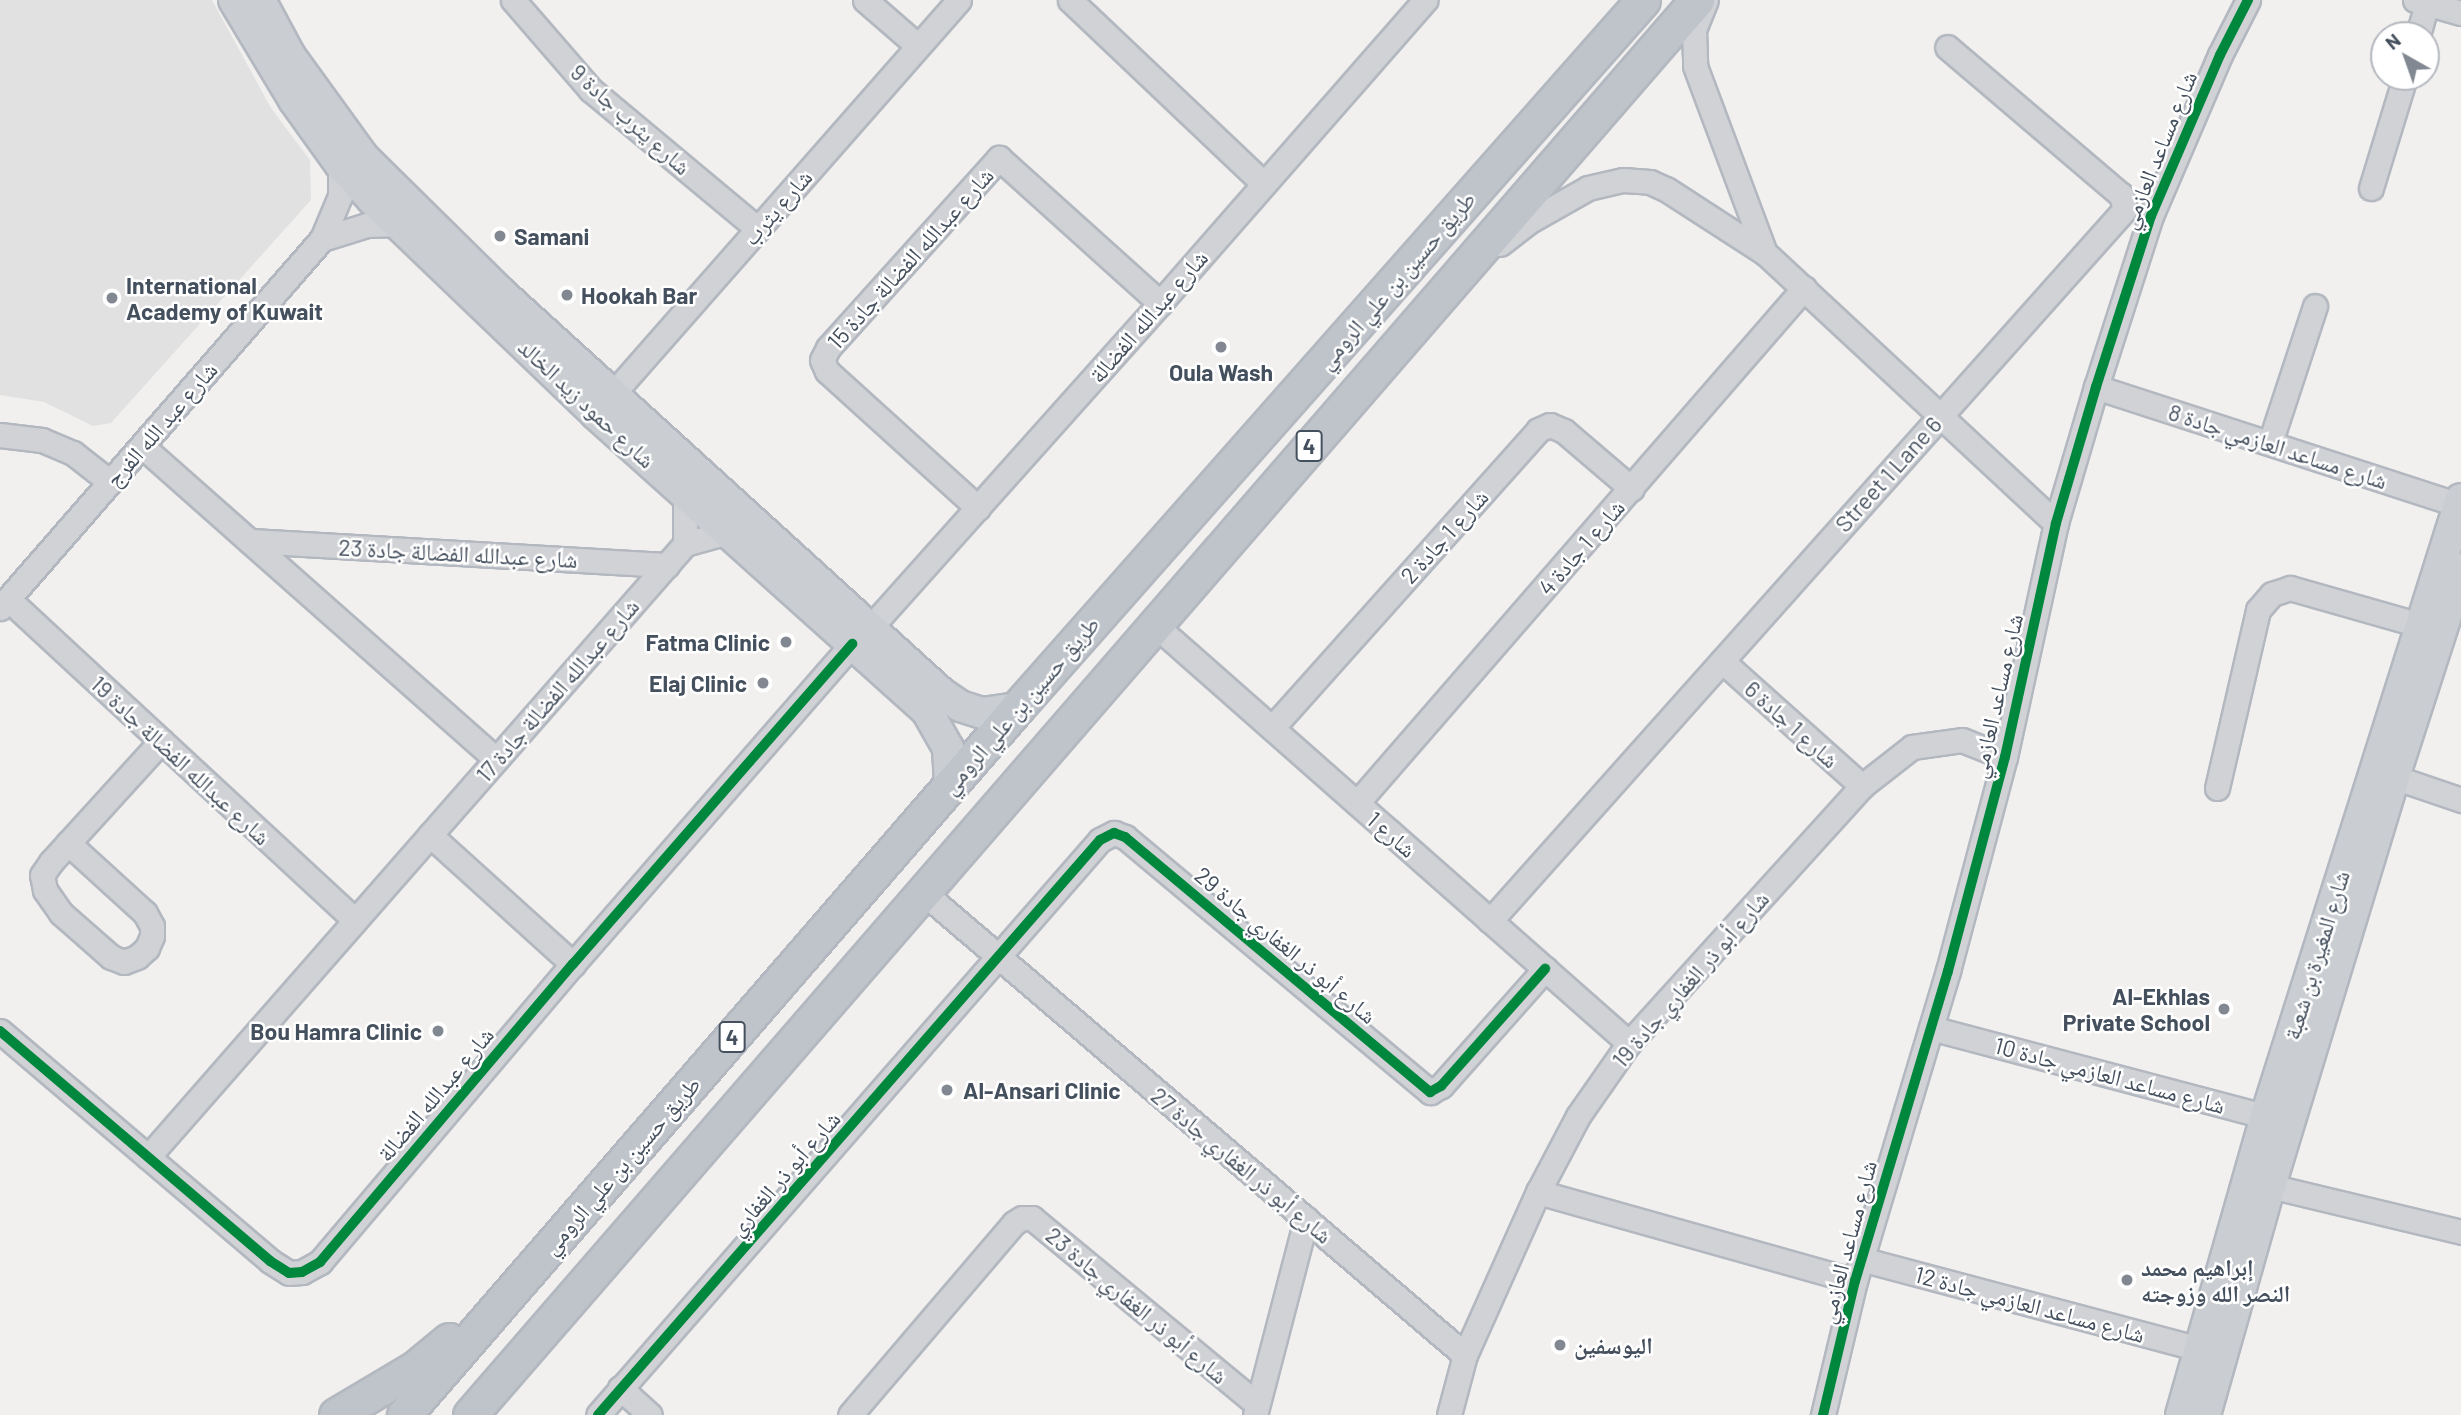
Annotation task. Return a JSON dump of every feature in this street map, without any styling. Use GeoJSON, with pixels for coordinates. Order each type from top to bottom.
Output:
{"type":"FeatureCollection","features":[{"type":"Feature","properties":{"kind":"highway","name":"طريق حسين بن علي الرومي"},"geometry":{"type":"LineString","coordinates":[[404,1415],[1017,708],[1643,0]]}},
{"type":"Feature","properties":{"kind":"highway"},"geometry":{"type":"LineString","coordinates":[[1509,214],[1543,153],[1678,0]]}},
{"type":"Feature","properties":{"kind":"highway","name":"طريق حسين بن علي الرومي"},"geometry":{"type":"LineString","coordinates":[[470,1415],[1697,0]]}},
{"type":"Feature","properties":{"kind":"highway"},"geometry":{"type":"LineString","coordinates":[[336,1415],[415,1368],[514,1289]]}},
{"type":"Feature","properties":{"kind":"highway"},"geometry":{"type":"LineString","coordinates":[[480,1415],[564,1307]]}},
{"type":"Feature","properties":{"kind":"main road","name":"شارع حمود زيد الخالد"},"geometry":{"type":"LineString","coordinates":[[234,0],[294,100],[340,164],[398,224],[605,404],[860,637],[936,722],[948,748],[950,785]]}},
{"type":"Feature","properties":{"kind":"main road","name":"شارع حمود زيد الخالد"},"geometry":{"type":"LineString","coordinates":[[260,0],[290,56],[363,157],[501,293],[685,494],[728,532],[860,637],[960,706],[982,713],[1017,708]]}},
{"type":"Feature","properties":{"kind":"main road","name":"شارع المغيرة بن شعبة"},"geometry":{"type":"LineString","coordinates":[[2206,1415],[2270,1186],[2278,1119],[2420,625],[2460,502]]}},
{"type":"Feature","properties":{"kind":"main road","name":"شارع المغيرة بن شعبة"},"geometry":{"type":"LineString","coordinates":[[2181,1415],[2199,1349],[2394,777],[2461,569]]}},
{"type":"Feature","properties":{"kind":"street","name":"شارع يثرب جادة 9"},"geometry":{"type":"LineString","coordinates":[[513,0],[591,90],[758,229]]}},
{"type":"Feature","properties":{"kind":"street"},"geometry":{"type":"LineString","coordinates":[[865,0],[918,46]]}},
{"type":"Feature","properties":{"kind":"street","name":"شارع يثرب"},"geometry":{"type":"LineString","coordinates":[[605,404],[959,0]]}},
{"type":"Feature","properties":{"kind":"street"},"geometry":{"type":"LineString","coordinates":[[1070,0],[1264,184]]}},
{"type":"Feature","properties":{"kind":"street","name":"شارع عبدالله الفضالة"},"geometry":{"type":"LineString","coordinates":[[0,1031],[270,1261],[289,1273],[302,1272],[320,1262],[573,964],[1425,0]]}},
{"type":"Feature","properties":{"kind":"street"},"geometry":{"type":"LineString","coordinates":[[1706,0],[1694,30],[1695,66],[1765,253]]}},
{"type":"Feature","properties":{"kind":"street","name":"شارع مساعد العازمي"},"geometry":{"type":"LineString","coordinates":[[1823,1415],[1858,1270],[1931,1028],[2005,757],[2056,523],[2096,387],[2151,216],[2220,55],[2248,0]]}},
{"type":"Feature","properties":{"kind":"street"},"geometry":{"type":"LineString","coordinates":[[2419,21],[2421,2],[2461,13]]}},
{"type":"Feature","properties":{"kind":"street"},"geometry":{"type":"LineString","coordinates":[[1947,47],[2121,195],[2125,209],[2151,216]]}},
{"type":"Feature","properties":{"kind":"street"},"geometry":{"type":"LineString","coordinates":[[2371,188],[2401,91]]}},
{"type":"Feature","properties":{"kind":"street","name":"شارع عبدالله الفضالة جادة 15"},"geometry":{"type":"LineString","coordinates":[[978,508],[827,371],[822,360],[837,338],[999,158],[1160,303]]}},
{"type":"Feature","properties":{"kind":"street","name":"شارع عبد الله الفرج"},"geometry":{"type":"LineString","coordinates":[[4,604],[321,239],[340,195],[340,164]]}},
{"type":"Feature","properties":{"kind":"street"},"geometry":{"type":"LineString","coordinates":[[1449,284],[1528,222],[1588,188],[1623,180],[1650,181],[1765,253],[2056,523]]}},
{"type":"Feature","properties":{"kind":"street","name":"Street 1 Lane 6"},"geometry":{"type":"LineString","coordinates":[[1490,921],[2125,209]]}},
{"type":"Feature","properties":{"kind":"street"},"geometry":{"type":"LineString","coordinates":[[321,239],[367,225],[398,224]]}},
{"type":"Feature","properties":{"kind":"street","name":"شارع 1 جادة 4"},"geometry":{"type":"LineString","coordinates":[[1357,803],[1804,288]]}},
{"type":"Feature","properties":{"kind":"street"},"geometry":{"type":"LineString","coordinates":[[2270,443],[2315,306]]}},
{"type":"Feature","properties":{"kind":"street","name":"شارع مساعد العازمي جادة 8"},"geometry":{"type":"LineString","coordinates":[[2096,387],[2460,502]]}},
{"type":"Feature","properties":{"kind":"street","name":"شارع 1 جادة 2"},"geometry":{"type":"LineString","coordinates":[[1272,728],[1538,430],[1550,425],[1564,431],[1632,489]]}},
{"type":"Feature","properties":{"kind":"street"},"geometry":{"type":"LineString","coordinates":[[0,435],[42,440],[73,453],[110,482]]}},
{"type":"Feature","properties":{"kind":"street"},"geometry":{"type":"LineString","coordinates":[[142,446],[496,759]]}},
{"type":"Feature","properties":{"kind":"street"},"geometry":{"type":"LineString","coordinates":[[685,494],[685,544],[728,532]]}},
{"type":"Feature","properties":{"kind":"street","name":"شارع عبدالله الفضالة جادة 23"},"geometry":{"type":"LineString","coordinates":[[250,541],[667,565]]}},
{"type":"Feature","properties":{"kind":"street","name":"شارع عبدالله الفضالة جادة 17"},"geometry":{"type":"LineString","coordinates":[[148,1157],[685,544]]}},
{"type":"Feature","properties":{"kind":"street"},"geometry":{"type":"LineString","coordinates":[[2217,788],[2258,610],[2272,594],[2290,587],[2420,625]]}},
{"type":"Feature","properties":{"kind":"street","name":"شارع عبدالله الفضالة جادة 19"},"geometry":{"type":"LineString","coordinates":[[4,604],[161,741],[355,920]]}},
{"type":"Feature","properties":{"kind":"street","name":"شارع 1"},"geometry":{"type":"LineString","coordinates":[[1155,625],[1629,1043]]}},
{"type":"Feature","properties":{"kind":"street","name":"شارع 1 جادة 6"},"geometry":{"type":"LineString","coordinates":[[1722,661],[1862,786]]}},
{"type":"Feature","properties":{"kind":"street","name":"شارع أبو ذر الغفاري جادة 19"},"geometry":{"type":"LineString","coordinates":[[1449,1415],[1465,1354],[1538,1192],[1578,1116],[1629,1043],[1862,786],[1912,747],[1962,740],[2005,757]]}},
{"type":"Feature","properties":{"kind":"street"},"geometry":{"type":"LineString","coordinates":[[68,843],[145,913],[152,926],[152,936],[147,948],[136,957],[124,962],[111,957],[61,913],[45,890],[43,875],[68,843],[161,741]]}},
{"type":"Feature","properties":{"kind":"street"},"geometry":{"type":"LineString","coordinates":[[2394,777],[2461,800]]}},
{"type":"Feature","properties":{"kind":"street","name":"شارع أبو ذر الغفاري جادة 29"},"geometry":{"type":"LineString","coordinates":[[999,957],[1100,840],[1114,833],[1125,837],[1430,1093],[1441,1086],[1545,969]]}},
{"type":"Feature","properties":{"kind":"street"},"geometry":{"type":"LineString","coordinates":[[430,835],[573,964]]}},
{"type":"Feature","properties":{"kind":"street","name":"شارع أبو ذر الغفاري جادة 27"},"geometry":{"type":"LineString","coordinates":[[924,893],[1465,1354]]}},
{"type":"Feature","properties":{"kind":"street","name":"شارع أبو ذر الغفاري"},"geometry":{"type":"LineString","coordinates":[[598,1415],[999,957]]}},
{"type":"Feature","properties":{"kind":"street","name":"شارع مساعد العازمي جادة 10"},"geometry":{"type":"LineString","coordinates":[[1931,1028],[2278,1119]]}},
{"type":"Feature","properties":{"kind":"street"},"geometry":{"type":"LineString","coordinates":[[2270,1186],[2461,1232]]}},
{"type":"Feature","properties":{"kind":"street","name":"شارع مساعد العازمي جادة 12"},"geometry":{"type":"LineString","coordinates":[[1538,1192],[2199,1349]]}},
{"type":"Feature","properties":{"kind":"street","name":"شارع أبو ذر الغفاري جادة 23"},"geometry":{"type":"LineString","coordinates":[[850,1415],[1014,1223],[1032,1218],[1256,1410]]}},
{"type":"Feature","properties":{"kind":"street"},"geometry":{"type":"LineString","coordinates":[[1256,1410],[1307,1219]]}},
{"type":"Feature","properties":{"kind":"street"},"geometry":{"type":"LineString","coordinates":[[620,1388],[650,1415]]}},
{"type":"Feature","properties":{"kind":"shaded area","name":"International Academy of Kuwait"},"geometry":{"type":"Polygon","coordinates":[[[0,0],[212,0],[271,108],[310,160],[311,200],[111,423],[93,426],[44,402],[0,395],[0,0]]]}},
{"type":"Feature","properties":{"kind":"cycle path"},"geometry":{"type":"LineString","coordinates":[[1823,1415],[1855,1281],[1948,971],[2005,757],[2056,523],[2096,387],[2151,216],[2220,55],[2248,0]]}},
{"type":"Feature","properties":{"kind":"cycle path"},"geometry":{"type":"LineString","coordinates":[[0,1031],[270,1261],[289,1273],[302,1272],[320,1262],[573,964],[852,644]]}},
{"type":"Feature","properties":{"kind":"cycle path"},"geometry":{"type":"LineString","coordinates":[[598,1415],[1100,840],[1114,833],[1125,837],[1430,1092],[1441,1086],[1545,969]]}},
{"type":"Feature","properties":{"kind":"place","name":"Samani"},"geometry":{"type":"Point","coordinates":[500,236]}},
{"type":"Feature","properties":{"kind":"place","name":"Hookah Bar"},"geometry":{"type":"Point","coordinates":[567,295]}},
{"type":"Feature","properties":{"kind":"place","name":"International Academy of Kuwait"},"geometry":{"type":"Point","coordinates":[112,298]}},
{"type":"Feature","properties":{"kind":"place","name":"Oula Wash"},"geometry":{"type":"Point","coordinates":[1221,347]}},
{"type":"Feature","properties":{"kind":"place","name":"Fatma Clinic"},"geometry":{"type":"Point","coordinates":[786,642]}},
{"type":"Feature","properties":{"kind":"place","name":"Elaj Clinic"},"geometry":{"type":"Point","coordinates":[763,683]}},
{"type":"Feature","properties":{"kind":"place","name":"Al-Ekhlas Private School"},"geometry":{"type":"Point","coordinates":[2224,1009]}},
{"type":"Feature","properties":{"kind":"place","name":"Bou Hamra Clinic"},"geometry":{"type":"Point","coordinates":[438,1031]}},
{"type":"Feature","properties":{"kind":"place","name":"Al-Ansari Clinic"},"geometry":{"type":"Point","coordinates":[947,1090]}},
{"type":"Feature","properties":{"kind":"place","name":"إبراهيم محمد النصر الله وزوجته"},"geometry":{"type":"Point","coordinates":[2127,1280]}},
{"type":"Feature","properties":{"kind":"place","name":"اليوسفين"},"geometry":{"type":"Point","coordinates":[1560,1345]}}]}
